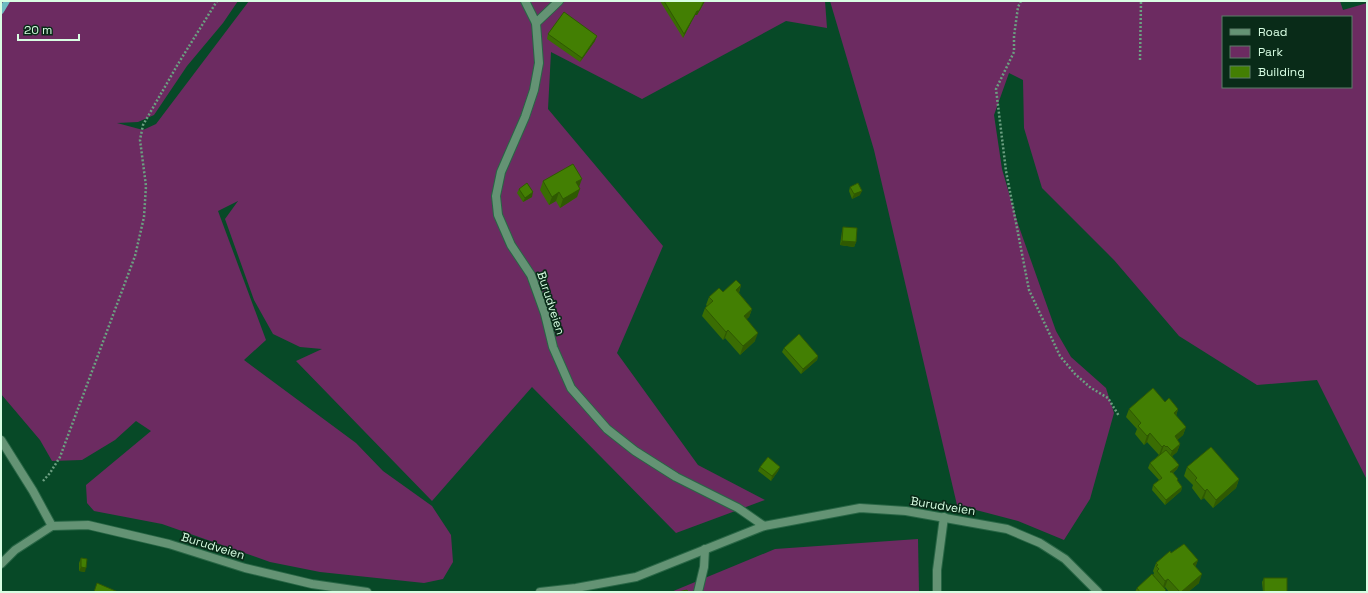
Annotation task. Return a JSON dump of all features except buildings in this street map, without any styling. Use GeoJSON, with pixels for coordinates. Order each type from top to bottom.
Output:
{"type":"FeatureCollection","features":[{"type":"Feature","properties":{"kind":"street","name":"Burudveien"},"geometry":{"type":"LineString","coordinates":[[525,1],[536,23],[539,63],[534,90],[525,117],[501,172],[496,196],[498,215],[511,245],[531,275],[545,314],[553,347],[571,388],[607,428],[635,451],[676,477],[738,508],[764,526]]}},
{"type":"Feature","properties":{"kind":"street"},"geometry":{"type":"LineString","coordinates":[[536,23],[559,1]]}},
{"type":"Feature","properties":{"kind":"street"},"geometry":{"type":"LineString","coordinates":[[1,440],[33,491],[52,526],[15,550],[1,564]]}},
{"type":"Feature","properties":{"kind":"street","name":"Burudveien"},"geometry":{"type":"LineString","coordinates":[[540,592],[576,588],[636,577],[764,526],[860,508],[906,511],[1007,529],[1040,543],[1065,559],[1098,592]]}},
{"type":"Feature","properties":{"kind":"street"},"geometry":{"type":"LineString","coordinates":[[937,592],[937,570],[944,517]]}},
{"type":"Feature","properties":{"kind":"street","name":"Burudveien"},"geometry":{"type":"LineString","coordinates":[[52,526],[88,525],[169,544],[245,568],[312,584],[368,592]]}},
{"type":"Feature","properties":{"kind":"street"},"geometry":{"type":"LineString","coordinates":[[698,592],[704,567],[705,549]]}},
{"type":"Feature","properties":{"kind":"path"},"geometry":{"type":"LineString","coordinates":[[33,491],[50,473],[60,457],[135,256],[144,217],[146,186],[140,140],[144,125],[178,64],[217,1]]}},
{"type":"Feature","properties":{"kind":"path"},"geometry":{"type":"LineString","coordinates":[[1021,1],[1018,7],[1014,36],[1014,52],[996,89],[1006,171],[1030,290],[1060,356],[1075,374],[1091,388],[1108,398],[1120,416]]}},
{"type":"Feature","properties":{"kind":"path"},"geometry":{"type":"LineString","coordinates":[[1140,60],[1141,1]]}},
{"type":"Feature","properties":{"kind":"green space"},"geometry":{"type":"Polygon","coordinates":[[[1,1],[238,1],[223,23],[187,66],[154,115],[138,122],[117,123],[143,130],[156,124],[249,1],[825,1],[827,28],[786,21],[642,99],[551,52],[548,109],[663,246],[617,353],[698,465],[765,500],[676,533],[532,387],[432,501],[296,361],[322,349],[300,347],[273,334],[254,300],[225,219],[238,201],[218,211],[266,340],[244,360],[356,443],[383,471],[432,506],[451,535],[453,562],[443,579],[424,583],[320,572],[270,562],[162,524],[94,511],[87,503],[86,485],[151,431],[136,421],[115,440],[82,460],[52,461],[40,440],[1,394],[1,1]]]}},
{"type":"Feature","properties":{"kind":"green space"},"geometry":{"type":"Polygon","coordinates":[[[830,1],[1340,1],[1343,10],[1367,3],[1367,480],[1317,380],[1257,385],[1179,336],[1114,260],[1042,188],[1024,128],[1023,80],[1009,73],[994,115],[1002,169],[1018,224],[1056,331],[1071,357],[1106,388],[1114,413],[1090,499],[1064,540],[1018,521],[957,505],[874,150],[830,1]]]}},
{"type":"Feature","properties":{"kind":"green space"},"geometry":{"type":"Polygon","coordinates":[[[918,539],[919,592],[671,592],[775,549],[918,539]]]}},
{"type":"Feature","properties":{"kind":"waterway"},"geometry":{"type":"LineString","coordinates":[[1,11],[7,1]]}}]}
